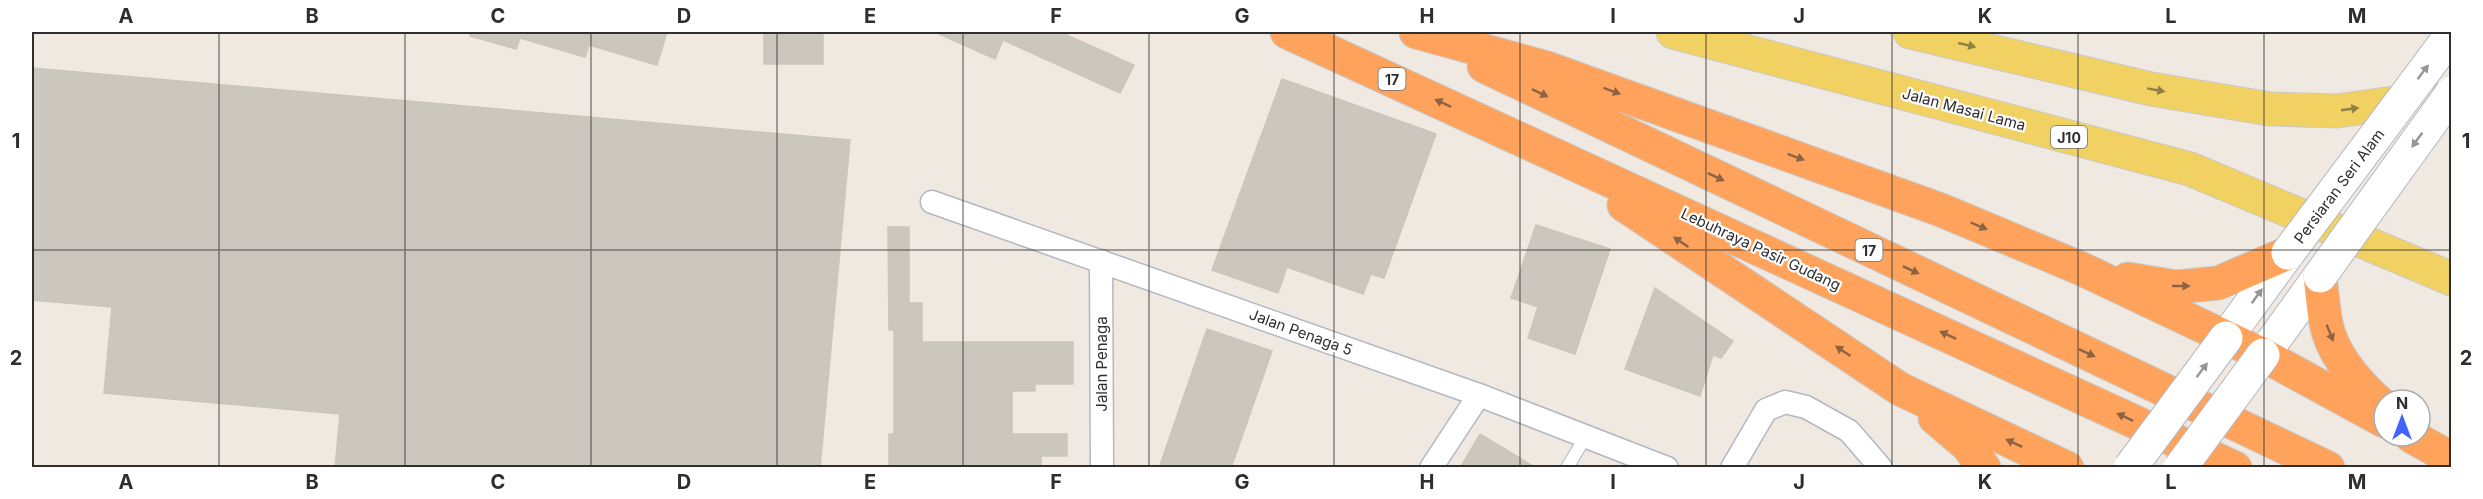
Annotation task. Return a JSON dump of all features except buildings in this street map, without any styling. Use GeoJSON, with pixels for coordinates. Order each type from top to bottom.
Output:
{"type":"FeatureCollection","features":[{"type":"Feature","properties":{"kind":"highway","name":"Lebuhraya Pasir Gudang"},"geometry":{"type":"LineString","coordinates":[[1287,32],[2235,468]]}},
{"type":"Feature","properties":{"kind":"highway"},"geometry":{"type":"LineString","coordinates":[[1414,32],[1547,68],[1941,210],[2082,269],[2263,354],[2372,414]]}},
{"type":"Feature","properties":{"kind":"highway","name":"17"},"geometry":{"type":"LineString","coordinates":[[1414,32],[2328,468]]}},
{"type":"Feature","properties":{"kind":"highway"},"geometry":{"type":"LineString","coordinates":[[1496,127],[1645,218],[1900,390],[1968,446],[1984,468]]}},
{"type":"Feature","properties":{"kind":"highway"},"geometry":{"type":"LineString","coordinates":[[2082,269],[2156,285],[2202,286],[2230,279],[2288,254]]}},
{"type":"Feature","properties":{"kind":"highway"},"geometry":{"type":"LineString","coordinates":[[2320,276],[2326,325],[2339,356],[2362,388],[2372,397]]}},
{"type":"Feature","properties":{"kind":"highway"},"geometry":{"type":"LineString","coordinates":[[1900,390],[2067,468]]}},
{"type":"Feature","properties":{"kind":"highway"},"geometry":{"type":"LineString","coordinates":[[2432,448],[2451,459]]}},
{"type":"Feature","properties":{"kind":"main road","name":"Jalan Masai Lama"},"geometry":{"type":"LineString","coordinates":[[1674,32],[2190,169],[2451,279]]}},
{"type":"Feature","properties":{"kind":"main road"},"geometry":{"type":"LineString","coordinates":[[1910,32],[2151,89],[2270,109],[2337,111],[2401,102]]}},
{"type":"Feature","properties":{"kind":"main road","name":"Persiaran Seri Alam"},"geometry":{"type":"LineString","coordinates":[[2130,468],[2451,34]]}},
{"type":"Feature","properties":{"kind":"main road"},"geometry":{"type":"LineString","coordinates":[[2180,468],[2451,93]]}},
{"type":"Feature","properties":{"kind":"street","name":"Jalan Penaga 5"},"geometry":{"type":"LineString","coordinates":[[932,202],[1479,395],[1667,468]]}},
{"type":"Feature","properties":{"kind":"street","name":"Jalan Penaga"},"geometry":{"type":"LineString","coordinates":[[1101,261],[1101,468]]}},
{"type":"Feature","properties":{"kind":"street"},"geometry":{"type":"LineString","coordinates":[[1431,468],[1479,395]]}},
{"type":"Feature","properties":{"kind":"street"},"geometry":{"type":"LineString","coordinates":[[1732,468],[1766,410],[1785,402],[1806,407],[1849,431],[1881,468]]}},
{"type":"Feature","properties":{"kind":"lane"},"geometry":{"type":"LineString","coordinates":[[1567,468],[1586,436]]}}]}
